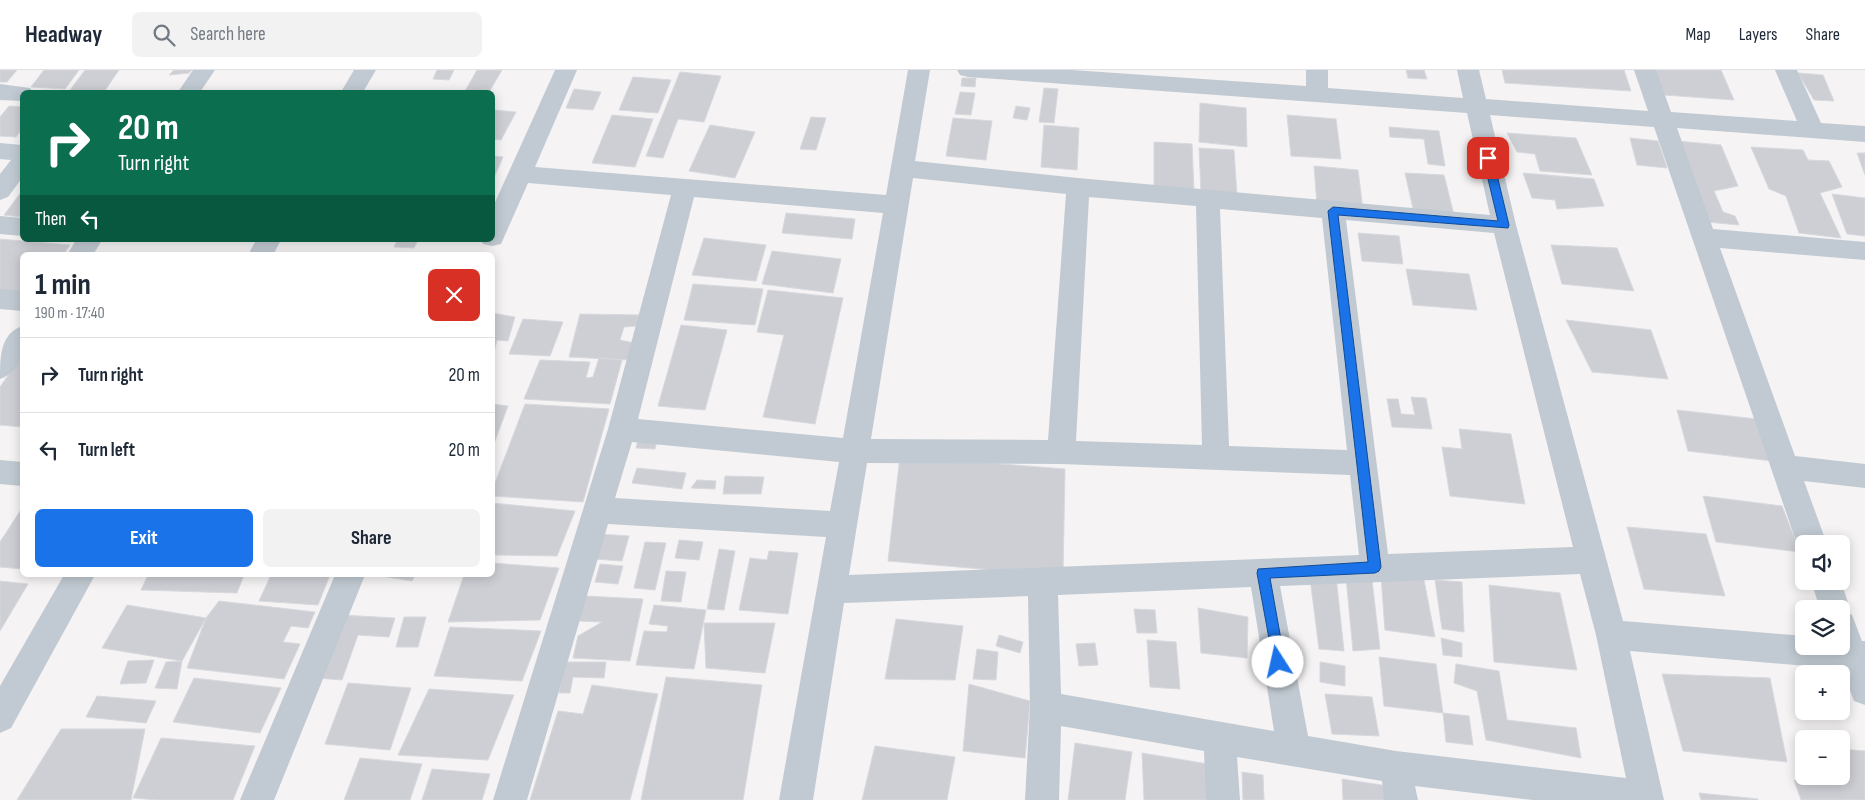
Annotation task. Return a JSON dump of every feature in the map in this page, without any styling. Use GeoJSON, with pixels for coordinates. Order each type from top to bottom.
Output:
{"type":"FeatureCollection","features":[{"type":"Feature","properties":{"kind":"street"},"geometry":{"type":"LineString","coordinates":[[190,90],[204,70]]}},
{"type":"Feature","properties":{"kind":"street"},"geometry":{"type":"LineString","coordinates":[[353,90],[365,70]]}},
{"type":"Feature","properties":{"kind":"street"},"geometry":{"type":"LineString","coordinates":[[495,232],[566,70]]}},
{"type":"Feature","properties":{"kind":"street"},"geometry":{"type":"LineString","coordinates":[[796,800],[919,70]]}},
{"type":"Feature","properties":{"kind":"street"},"geometry":{"type":"LineString","coordinates":[[968,70],[1207,78],[1317,95],[1865,134]]}},
{"type":"Feature","properties":{"kind":"street"},"geometry":{"type":"LineString","coordinates":[[1317,70],[1317,95]]}},
{"type":"Feature","properties":{"kind":"street"},"geometry":{"type":"LineString","coordinates":[[1046,707],[1396,767],[1646,798],[1611,635],[1504,225],[1468,70]]}},
{"type":"Feature","properties":{"kind":"street"},"geometry":{"type":"LineString","coordinates":[[1645,70],[1809,535]]}},
{"type":"Feature","properties":{"kind":"street"},"geometry":{"type":"LineString","coordinates":[[1786,70],[1812,130]]}},
{"type":"Feature","properties":{"kind":"street"},"geometry":{"type":"LineString","coordinates":[[0,92],[20,93]]}},
{"type":"Feature","properties":{"kind":"street"},"geometry":{"type":"LineString","coordinates":[[0,151],[20,154]]}},
{"type":"Feature","properties":{"kind":"street"},"geometry":{"type":"LineString","coordinates":[[0,191],[20,165]]}},
{"type":"Feature","properties":{"kind":"street"},"geometry":{"type":"LineString","coordinates":[[903,168],[1208,200],[1504,225]]}},
{"type":"Feature","properties":{"kind":"street"},"geometry":{"type":"LineString","coordinates":[[519,174],[896,205]]}},
{"type":"Feature","properties":{"kind":"street"},"geometry":{"type":"LineString","coordinates":[[510,800],[622,429],[685,187]]}},
{"type":"Feature","properties":{"kind":"street"},"geometry":{"type":"LineString","coordinates":[[1061,452],[1078,187]]}},
{"type":"Feature","properties":{"kind":"street"},"geometry":{"type":"LineString","coordinates":[[1208,200],[1216,458]]}},
{"type":"Feature","properties":{"kind":"street"},"geometry":{"type":"LineString","coordinates":[[1333,211],[1375,567]]}},
{"type":"Feature","properties":{"kind":"street"},"geometry":{"type":"LineString","coordinates":[[0,225],[20,227]]}},
{"type":"Feature","properties":{"kind":"street"},"geometry":{"type":"LineString","coordinates":[[1703,237],[1865,251]]}},
{"type":"Feature","properties":{"kind":"street"},"geometry":{"type":"LineString","coordinates":[[0,299],[20,301]]}},
{"type":"Feature","properties":{"kind":"street"},"geometry":{"type":"LineString","coordinates":[[0,368],[20,339]]}},
{"type":"Feature","properties":{"kind":"street"},"geometry":{"type":"LineString","coordinates":[[622,429],[854,451],[1061,452],[1363,463]]}},
{"type":"Feature","properties":{"kind":"street"},"geometry":{"type":"LineString","coordinates":[[1785,467],[1865,476]]}},
{"type":"Feature","properties":{"kind":"street"},"geometry":{"type":"LineString","coordinates":[[0,472],[20,474]]}},
{"type":"Feature","properties":{"kind":"street"},"geometry":{"type":"LineString","coordinates":[[597,510],[842,525]]}},
{"type":"Feature","properties":{"kind":"street"},"geometry":{"type":"LineString","coordinates":[[831,590],[1375,567],[1591,560]]}},
{"type":"Feature","properties":{"kind":"street"},"geometry":{"type":"LineString","coordinates":[[1263,573],[1294,751]]}},
{"type":"Feature","properties":{"kind":"street"},"geometry":{"type":"LineString","coordinates":[[0,717],[79,577]]}},
{"type":"Feature","properties":{"kind":"street"},"geometry":{"type":"LineString","coordinates":[[257,800],[349,577]]}},
{"type":"Feature","properties":{"kind":"street"},"geometry":{"type":"LineString","coordinates":[[1042,800],[1046,707],[1043,582]]}},
{"type":"Feature","properties":{"kind":"street"},"geometry":{"type":"LineString","coordinates":[[1611,635],[1858,656]]}},
{"type":"Feature","properties":{"kind":"street"},"geometry":{"type":"LineString","coordinates":[[1850,641],[1858,656],[1865,690]]}},
{"type":"Feature","properties":{"kind":"street"},"geometry":{"type":"LineString","coordinates":[[1220,738],[1223,800]]}},
{"type":"Feature","properties":{"kind":"street"},"geometry":{"type":"LineString","coordinates":[[1396,767],[1401,800]]}},
{"type":"Feature","properties":{"kind":"building"},"geometry":{"type":"Polygon","coordinates":[[[0,70],[17,70],[7,82],[0,82],[0,70]]]}},
{"type":"Feature","properties":{"kind":"building"},"geometry":{"type":"Polygon","coordinates":[[[44,70],[79,70],[65,89],[31,87],[44,70]]]}},
{"type":"Feature","properties":{"kind":"building"},"geometry":{"type":"Polygon","coordinates":[[[85,70],[119,70],[105,90],[70,90],[85,70]]]}},
{"type":"Feature","properties":{"kind":"building"},"geometry":{"type":"Polygon","coordinates":[[[174,70],[192,70],[189,73],[169,75],[174,70]]]}},
{"type":"Feature","properties":{"kind":"building"},"geometry":{"type":"Polygon","coordinates":[[[437,70],[454,70],[449,80],[433,79],[437,70]]]}},
{"type":"Feature","properties":{"kind":"building"},"geometry":{"type":"Polygon","coordinates":[[[477,70],[502,70],[490,90],[466,90],[477,70]]]}},
{"type":"Feature","properties":{"kind":"building"},"geometry":{"type":"Polygon","coordinates":[[[1406,70],[1424,70],[1427,79],[1408,78],[1406,70]]]}},
{"type":"Feature","properties":{"kind":"building"},"geometry":{"type":"Polygon","coordinates":[[[1502,70],[1624,70],[1631,91],[1505,83],[1502,70]]]}},
{"type":"Feature","properties":{"kind":"building"},"geometry":{"type":"Polygon","coordinates":[[[1654,70],[1721,70],[1734,100],[1664,95],[1654,70]]]}},
{"type":"Feature","properties":{"kind":"building"},"geometry":{"type":"Polygon","coordinates":[[[680,72],[721,76],[704,122],[678,119],[663,158],[646,156],[680,72]]]}},
{"type":"Feature","properties":{"kind":"building"},"geometry":{"type":"Polygon","coordinates":[[[1798,73],[1823,75],[1834,101],[1814,100],[1798,73]]]}},
{"type":"Feature","properties":{"kind":"building"},"geometry":{"type":"Polygon","coordinates":[[[633,77],[671,80],[658,113],[619,110],[633,77]]]}},
{"type":"Feature","properties":{"kind":"building"},"geometry":{"type":"Polygon","coordinates":[[[962,78],[976,78],[975,87],[961,86],[962,78]]]}},
{"type":"Feature","properties":{"kind":"building"},"geometry":{"type":"Polygon","coordinates":[[[1044,88],[1058,89],[1054,123],[1039,122],[1044,88]]]}},
{"type":"Feature","properties":{"kind":"building"},"geometry":{"type":"Polygon","coordinates":[[[574,89],[601,92],[593,110],[566,108],[574,89]]]}},
{"type":"Feature","properties":{"kind":"building"},"geometry":{"type":"Polygon","coordinates":[[[960,92],[975,93],[971,115],[955,114],[960,92]]]}},
{"type":"Feature","properties":{"kind":"building"},"geometry":{"type":"Polygon","coordinates":[[[1200,103],[1246,108],[1247,147],[1199,142],[1200,103]]]}},
{"type":"Feature","properties":{"kind":"building"},"geometry":{"type":"Polygon","coordinates":[[[9,106],[20,107],[20,132],[16,137],[0,136],[0,117],[9,106]]]}},
{"type":"Feature","properties":{"kind":"building"},"geometry":{"type":"Polygon","coordinates":[[[1016,106],[1030,108],[1027,120],[1013,118],[1016,106]]]}},
{"type":"Feature","properties":{"kind":"building"},"geometry":{"type":"Polygon","coordinates":[[[495,110],[516,112],[501,140],[495,139],[495,110]]]}},
{"type":"Feature","properties":{"kind":"building"},"geometry":{"type":"Polygon","coordinates":[[[612,115],[653,119],[635,167],[592,163],[612,115]]]}},
{"type":"Feature","properties":{"kind":"building"},"geometry":{"type":"Polygon","coordinates":[[[1287,115],[1336,119],[1341,159],[1291,156],[1287,115]]]}},
{"type":"Feature","properties":{"kind":"building"},"geometry":{"type":"Polygon","coordinates":[[[811,117],[826,118],[816,150],[800,149],[811,117]]]}},
{"type":"Feature","properties":{"kind":"building"},"geometry":{"type":"Polygon","coordinates":[[[953,118],[992,121],[986,160],[946,156],[953,118]]]}},
{"type":"Feature","properties":{"kind":"building"},"geometry":{"type":"Polygon","coordinates":[[[710,125],[755,132],[735,178],[689,171],[710,125]]]}},
{"type":"Feature","properties":{"kind":"building"},"geometry":{"type":"Polygon","coordinates":[[[1044,125],[1079,128],[1077,170],[1041,167],[1044,125]]]}},
{"type":"Feature","properties":{"kind":"building"},"geometry":{"type":"Polygon","coordinates":[[[1389,127],[1439,131],[1445,166],[1428,164],[1424,139],[1390,137],[1389,127]]]}},
{"type":"Feature","properties":{"kind":"building"},"geometry":{"type":"Polygon","coordinates":[[[1507,133],[1576,138],[1592,175],[1540,171],[1535,154],[1517,152],[1507,133]]]}},
{"type":"Feature","properties":{"kind":"building"},"geometry":{"type":"Polygon","coordinates":[[[1630,138],[1658,141],[1667,168],[1637,165],[1630,138]]]}},
{"type":"Feature","properties":{"kind":"building"},"geometry":{"type":"Polygon","coordinates":[[[1677,141],[1721,145],[1738,186],[1714,191],[1723,212],[1735,216],[1739,225],[1707,222],[1677,141]]]}},
{"type":"Feature","properties":{"kind":"building"},"geometry":{"type":"Polygon","coordinates":[[[1154,142],[1192,144],[1194,192],[1154,189],[1154,142]]]}},
{"type":"Feature","properties":{"kind":"building"},"geometry":{"type":"Polygon","coordinates":[[[1751,147],[1803,150],[1808,160],[1829,161],[1842,187],[1820,193],[1841,238],[1799,233],[1786,196],[1769,189],[1751,147]]]}},
{"type":"Feature","properties":{"kind":"building"},"geometry":{"type":"Polygon","coordinates":[[[1199,148],[1234,150],[1237,196],[1201,193],[1199,148]]]}},
{"type":"Feature","properties":{"kind":"building"},"geometry":{"type":"Polygon","coordinates":[[[1857,153],[1865,153],[1865,175],[1857,153]]]}},
{"type":"Feature","properties":{"kind":"building"},"geometry":{"type":"Polygon","coordinates":[[[495,156],[503,157],[495,175],[495,156]]]}},
{"type":"Feature","properties":{"kind":"building"},"geometry":{"type":"Polygon","coordinates":[[[1314,166],[1358,170],[1363,210],[1317,205],[1314,166]]]}},
{"type":"Feature","properties":{"kind":"building"},"geometry":{"type":"Polygon","coordinates":[[[1405,173],[1444,175],[1454,215],[1414,213],[1405,173]]]}},
{"type":"Feature","properties":{"kind":"building"},"geometry":{"type":"Polygon","coordinates":[[[1523,173],[1594,179],[1604,206],[1557,209],[1555,200],[1532,198],[1523,173]]]}},
{"type":"Feature","properties":{"kind":"building"},"geometry":{"type":"Polygon","coordinates":[[[20,194],[20,217],[4,215],[20,194]]]}},
{"type":"Feature","properties":{"kind":"building"},"geometry":{"type":"Polygon","coordinates":[[[1832,194],[1865,198],[1865,236],[1847,234],[1832,194]]]}},
{"type":"Feature","properties":{"kind":"building"},"geometry":{"type":"Polygon","coordinates":[[[786,213],[855,219],[852,239],[782,233],[786,213]]]}},
{"type":"Feature","properties":{"kind":"building"},"geometry":{"type":"Polygon","coordinates":[[[1358,233],[1399,236],[1403,264],[1362,261],[1358,233]]]}},
{"type":"Feature","properties":{"kind":"building"},"geometry":{"type":"Polygon","coordinates":[[[704,238],[766,245],[756,281],[692,275],[704,238]]]}},
{"type":"Feature","properties":{"kind":"building"},"geometry":{"type":"Polygon","coordinates":[[[0,239],[70,245],[65,252],[20,252],[20,292],[0,290],[0,239]]]}},
{"type":"Feature","properties":{"kind":"building"},"geometry":{"type":"Polygon","coordinates":[[[396,242],[417,242],[414,248],[394,247],[396,242]]]}},
{"type":"Feature","properties":{"kind":"building"},"geometry":{"type":"Polygon","coordinates":[[[1551,245],[1617,248],[1634,291],[1562,284],[1551,245]]]}},
{"type":"Feature","properties":{"kind":"building"},"geometry":{"type":"Polygon","coordinates":[[[772,251],[841,259],[833,293],[762,284],[772,251]]]}},
{"type":"Feature","properties":{"kind":"building"},"geometry":{"type":"Polygon","coordinates":[[[1406,269],[1469,274],[1477,310],[1413,305],[1406,269]]]}},
{"type":"Feature","properties":{"kind":"building"},"geometry":{"type":"Polygon","coordinates":[[[693,284],[763,289],[755,325],[684,320],[693,284]]]}},
{"type":"Feature","properties":{"kind":"building"},"geometry":{"type":"Polygon","coordinates":[[[768,290],[843,298],[815,424],[763,417],[784,335],[757,332],[768,290]]]}},
{"type":"Feature","properties":{"kind":"building"},"geometry":{"type":"Polygon","coordinates":[[[495,314],[515,317],[508,341],[497,340],[495,348],[495,314]]]}},
{"type":"Feature","properties":{"kind":"building"},"geometry":{"type":"Polygon","coordinates":[[[580,314],[639,315],[636,326],[624,327],[620,340],[634,343],[630,360],[569,357],[580,314]]]}},
{"type":"Feature","properties":{"kind":"building"},"geometry":{"type":"Polygon","coordinates":[[[523,319],[563,322],[550,356],[509,354],[523,319]]]}},
{"type":"Feature","properties":{"kind":"building"},"geometry":{"type":"Polygon","coordinates":[[[1566,320],[1651,330],[1668,379],[1592,372],[1566,320]]]}},
{"type":"Feature","properties":{"kind":"building"},"geometry":{"type":"Polygon","coordinates":[[[681,325],[727,330],[705,410],[658,406],[681,325]]]}},
{"type":"Feature","properties":{"kind":"building"},"geometry":{"type":"Polygon","coordinates":[[[20,358],[20,427],[0,425],[0,387],[20,358]]]}},
{"type":"Feature","properties":{"kind":"building"},"geometry":{"type":"Polygon","coordinates":[[[599,358],[622,360],[610,404],[524,399],[540,360],[590,362],[586,378],[593,377],[599,358]]]}},
{"type":"Feature","properties":{"kind":"building"},"geometry":{"type":"Polygon","coordinates":[[[1411,397],[1426,398],[1432,429],[1392,427],[1387,399],[1398,399],[1401,414],[1415,415],[1411,397]]]}},
{"type":"Feature","properties":{"kind":"building"},"geometry":{"type":"Polygon","coordinates":[[[495,404],[508,406],[495,441],[495,404]]]}},
{"type":"Feature","properties":{"kind":"building"},"geometry":{"type":"Polygon","coordinates":[[[525,404],[609,409],[583,502],[495,496],[495,483],[525,404]]]}},
{"type":"Feature","properties":{"kind":"building"},"geometry":{"type":"Polygon","coordinates":[[[1677,410],[1756,419],[1772,461],[1688,451],[1677,410]]]}},
{"type":"Feature","properties":{"kind":"building"},"geometry":{"type":"Polygon","coordinates":[[[1459,429],[1511,434],[1525,504],[1450,496],[1442,447],[1462,449],[1459,429]]]}},
{"type":"Feature","properties":{"kind":"building"},"geometry":{"type":"Polygon","coordinates":[[[639,436],[658,437],[655,449],[636,448],[639,436]]]}},
{"type":"Feature","properties":{"kind":"building"},"geometry":{"type":"Polygon","coordinates":[[[900,456],[1065,469],[1063,576],[888,561],[900,456]]]}},
{"type":"Feature","properties":{"kind":"building"},"geometry":{"type":"Polygon","coordinates":[[[637,468],[686,473],[682,489],[632,483],[637,468]]]}},
{"type":"Feature","properties":{"kind":"building"},"geometry":{"type":"Polygon","coordinates":[[[725,476],[764,477],[761,494],[723,494],[725,476]]]}},
{"type":"Feature","properties":{"kind":"building"},"geometry":{"type":"Polygon","coordinates":[[[697,480],[716,481],[715,489],[691,488],[697,480]]]}},
{"type":"Feature","properties":{"kind":"building"},"geometry":{"type":"Polygon","coordinates":[[[1703,496],[1782,506],[1795,539],[1795,551],[1716,542],[1703,496]]]}},
{"type":"Feature","properties":{"kind":"building"},"geometry":{"type":"Polygon","coordinates":[[[495,503],[575,511],[557,556],[495,555],[495,503]]]}},
{"type":"Feature","properties":{"kind":"building"},"geometry":{"type":"Polygon","coordinates":[[[20,511],[20,569],[0,567],[0,542],[20,511]]]}},
{"type":"Feature","properties":{"kind":"building"},"geometry":{"type":"Polygon","coordinates":[[[1627,527],[1706,534],[1725,596],[1644,589],[1627,527]]]}},
{"type":"Feature","properties":{"kind":"building"},"geometry":{"type":"Polygon","coordinates":[[[600,534],[629,536],[622,561],[594,559],[600,534]]]}},
{"type":"Feature","properties":{"kind":"building"},"geometry":{"type":"Polygon","coordinates":[[[679,540],[703,542],[699,560],[675,558],[679,540]]]}},
{"type":"Feature","properties":{"kind":"building"},"geometry":{"type":"Polygon","coordinates":[[[645,542],[666,543],[655,590],[634,588],[645,542]]]}},
{"type":"Feature","properties":{"kind":"building"},"geometry":{"type":"Polygon","coordinates":[[[719,549],[735,551],[724,610],[707,609],[719,549]]]}},
{"type":"Feature","properties":{"kind":"building"},"geometry":{"type":"Polygon","coordinates":[[[769,551],[798,553],[788,614],[739,610],[750,558],[767,560],[769,551]]]}},
{"type":"Feature","properties":{"kind":"building"},"geometry":{"type":"Polygon","coordinates":[[[495,563],[559,568],[540,620],[448,622],[463,577],[495,577],[495,563]]]}},
{"type":"Feature","properties":{"kind":"building"},"geometry":{"type":"Polygon","coordinates":[[[600,564],[623,566],[618,584],[595,582],[600,564]]]}},
{"type":"Feature","properties":{"kind":"building"},"geometry":{"type":"Polygon","coordinates":[[[666,571],[686,572],[681,602],[661,601],[666,571]]]}},
{"type":"Feature","properties":{"kind":"building"},"geometry":{"type":"Polygon","coordinates":[[[1336,576],[1344,651],[1319,649],[1310,578],[1336,576]]]}},
{"type":"Feature","properties":{"kind":"building"},"geometry":{"type":"Polygon","coordinates":[[[1381,576],[1424,580],[1435,637],[1385,630],[1381,576]]]}},
{"type":"Feature","properties":{"kind":"building"},"geometry":{"type":"Polygon","coordinates":[[[147,577],[243,577],[237,593],[141,590],[147,577]]]}},
{"type":"Feature","properties":{"kind":"building"},"geometry":{"type":"Polygon","coordinates":[[[270,577],[329,577],[318,605],[259,601],[270,577]]]}},
{"type":"Feature","properties":{"kind":"building"},"geometry":{"type":"Polygon","coordinates":[[[387,577],[414,577],[412,581],[387,577]]]}},
{"type":"Feature","properties":{"kind":"building"},"geometry":{"type":"Polygon","coordinates":[[[1346,577],[1372,580],[1380,649],[1353,651],[1346,577]]]}},
{"type":"Feature","properties":{"kind":"building"},"geometry":{"type":"Polygon","coordinates":[[[1435,580],[1462,582],[1464,632],[1442,629],[1435,580]]]}},
{"type":"Feature","properties":{"kind":"building"},"geometry":{"type":"Polygon","coordinates":[[[0,581],[28,584],[0,631],[0,581]]]}},
{"type":"Feature","properties":{"kind":"building"},"geometry":{"type":"Polygon","coordinates":[[[1489,585],[1560,593],[1577,670],[1494,662],[1489,585]]]}},
{"type":"Feature","properties":{"kind":"building"},"geometry":{"type":"Polygon","coordinates":[[[585,596],[643,599],[630,661],[573,658],[578,636],[602,622],[579,621],[585,596]]]}},
{"type":"Feature","properties":{"kind":"building"},"geometry":{"type":"Polygon","coordinates":[[[219,601],[315,612],[308,628],[291,626],[283,642],[300,644],[284,679],[187,668],[206,618],[219,601]]]}},
{"type":"Feature","properties":{"kind":"building"},"geometry":{"type":"Polygon","coordinates":[[[127,605],[206,618],[182,661],[102,648],[127,605]]]}},
{"type":"Feature","properties":{"kind":"building"},"geometry":{"type":"Polygon","coordinates":[[[654,605],[706,610],[694,669],[636,665],[644,631],[667,632],[668,626],[649,624],[654,605]]]}},
{"type":"Feature","properties":{"kind":"building"},"geometry":{"type":"Polygon","coordinates":[[[1198,608],[1248,617],[1247,658],[1201,653],[1198,608]]]}},
{"type":"Feature","properties":{"kind":"building"},"geometry":{"type":"Polygon","coordinates":[[[1134,609],[1155,610],[1157,633],[1137,633],[1134,609]]]}},
{"type":"Feature","properties":{"kind":"building"},"geometry":{"type":"Polygon","coordinates":[[[341,615],[395,618],[389,637],[358,635],[342,680],[317,678],[341,615]]]}},
{"type":"Feature","properties":{"kind":"building"},"geometry":{"type":"Polygon","coordinates":[[[404,617],[426,617],[418,647],[396,647],[404,617]]]}},
{"type":"Feature","properties":{"kind":"building"},"geometry":{"type":"Polygon","coordinates":[[[896,619],[963,626],[955,680],[885,679],[896,619]]]}},
{"type":"Feature","properties":{"kind":"building"},"geometry":{"type":"Polygon","coordinates":[[[704,623],[775,623],[765,673],[706,668],[704,623]]]}},
{"type":"Feature","properties":{"kind":"building"},"geometry":{"type":"Polygon","coordinates":[[[450,627],[541,631],[522,681],[434,676],[450,627]]]}},
{"type":"Feature","properties":{"kind":"building"},"geometry":{"type":"Polygon","coordinates":[[[999,635],[1023,642],[1020,653],[996,646],[999,635]]]}},
{"type":"Feature","properties":{"kind":"building"},"geometry":{"type":"Polygon","coordinates":[[[1441,638],[1462,643],[1462,657],[1443,655],[1441,638]]]}},
{"type":"Feature","properties":{"kind":"building"},"geometry":{"type":"Polygon","coordinates":[[[1147,640],[1176,642],[1180,689],[1150,687],[1147,640]]]}},
{"type":"Feature","properties":{"kind":"building"},"geometry":{"type":"Polygon","coordinates":[[[1095,643],[1098,665],[1079,666],[1076,644],[1095,643]]]}},
{"type":"Feature","properties":{"kind":"building"},"geometry":{"type":"Polygon","coordinates":[[[977,649],[998,652],[996,680],[973,679],[977,649]]]}},
{"type":"Feature","properties":{"kind":"building"},"geometry":{"type":"Polygon","coordinates":[[[1379,657],[1436,664],[1443,713],[1384,706],[1379,657]]]}},
{"type":"Feature","properties":{"kind":"building"},"geometry":{"type":"Polygon","coordinates":[[[154,660],[146,683],[120,684],[128,661],[154,660]]]}},
{"type":"Feature","properties":{"kind":"building"},"geometry":{"type":"Polygon","coordinates":[[[182,661],[177,689],[155,688],[166,662],[182,661]]]}},
{"type":"Feature","properties":{"kind":"building"},"geometry":{"type":"Polygon","coordinates":[[[566,662],[606,662],[604,678],[573,677],[570,693],[559,693],[566,662]]]}},
{"type":"Feature","properties":{"kind":"building"},"geometry":{"type":"Polygon","coordinates":[[[1320,662],[1345,666],[1345,686],[1320,682],[1320,662]]]}},
{"type":"Feature","properties":{"kind":"building"},"geometry":{"type":"Polygon","coordinates":[[[1456,664],[1499,671],[1507,720],[1576,728],[1581,758],[1486,740],[1477,691],[1454,683],[1456,664]]]}},
{"type":"Feature","properties":{"kind":"building"},"geometry":{"type":"Polygon","coordinates":[[[1662,674],[1770,678],[1787,762],[1683,751],[1662,674]]]}},
{"type":"Feature","properties":{"kind":"building"},"geometry":{"type":"Polygon","coordinates":[[[666,677],[762,685],[743,800],[641,800],[666,677]]]}},
{"type":"Feature","properties":{"kind":"building"},"geometry":{"type":"Polygon","coordinates":[[[194,678],[281,688],[260,733],[173,722],[194,678]]]}},
{"type":"Feature","properties":{"kind":"building"},"geometry":{"type":"Polygon","coordinates":[[[348,683],[411,688],[390,750],[325,744],[348,683]]]}},
{"type":"Feature","properties":{"kind":"building"},"geometry":{"type":"Polygon","coordinates":[[[969,684],[1030,701],[1025,758],[963,751],[969,684]]]}},
{"type":"Feature","properties":{"kind":"building"},"geometry":{"type":"Polygon","coordinates":[[[592,685],[658,694],[630,800],[530,800],[558,711],[583,714],[592,685]]]}},
{"type":"Feature","properties":{"kind":"building"},"geometry":{"type":"Polygon","coordinates":[[[429,689],[514,695],[488,760],[398,755],[429,689]]]}},
{"type":"Feature","properties":{"kind":"building"},"geometry":{"type":"Polygon","coordinates":[[[1325,694],[1372,697],[1379,736],[1332,734],[1325,694]]]}},
{"type":"Feature","properties":{"kind":"building"},"geometry":{"type":"Polygon","coordinates":[[[97,696],[156,701],[146,723],[86,717],[97,696]]]}},
{"type":"Feature","properties":{"kind":"building"},"geometry":{"type":"Polygon","coordinates":[[[1443,713],[1469,716],[1473,745],[1446,742],[1443,713]]]}},
{"type":"Feature","properties":{"kind":"building"},"geometry":{"type":"Polygon","coordinates":[[[61,729],[145,729],[131,800],[17,800],[61,729]]]}},
{"type":"Feature","properties":{"kind":"building"},"geometry":{"type":"Polygon","coordinates":[[[161,738],[255,746],[233,800],[133,798],[161,738]]]}},
{"type":"Feature","properties":{"kind":"building"},"geometry":{"type":"Polygon","coordinates":[[[1075,743],[1132,752],[1125,800],[1068,800],[1075,743]]]}},
{"type":"Feature","properties":{"kind":"building"},"geometry":{"type":"Polygon","coordinates":[[[875,746],[955,757],[947,800],[862,800],[875,746]]]}},
{"type":"Feature","properties":{"kind":"building"},"geometry":{"type":"Polygon","coordinates":[[[1850,750],[1865,751],[1865,800],[1801,800],[1796,785],[1850,785],[1850,750]]]}},
{"type":"Feature","properties":{"kind":"building"},"geometry":{"type":"Polygon","coordinates":[[[1142,753],[1208,764],[1207,800],[1144,800],[1142,753]]]}},
{"type":"Feature","properties":{"kind":"building"},"geometry":{"type":"Polygon","coordinates":[[[360,758],[422,764],[410,800],[344,800],[360,758]]]}},
{"type":"Feature","properties":{"kind":"building"},"geometry":{"type":"Polygon","coordinates":[[[432,769],[490,774],[482,800],[422,800],[432,769]]]}},
{"type":"Feature","properties":{"kind":"building"},"geometry":{"type":"Polygon","coordinates":[[[1242,772],[1263,775],[1264,800],[1243,800],[1242,772]]]}},
{"type":"Feature","properties":{"kind":"building"},"geometry":{"type":"Polygon","coordinates":[[[1342,779],[1388,786],[1389,800],[1343,800],[1342,779]]]}},
{"type":"Feature","properties":{"kind":"building"},"geometry":{"type":"Polygon","coordinates":[[[1699,793],[1758,799],[1758,800],[1701,800],[1699,793]]]}},
{"type":"Feature","properties":{"kind":"route"},"geometry":{"type":"LineString","coordinates":[[1278,662],[1263,573],[1375,567],[1333,211],[1504,225],[1488,158]]}}]}
